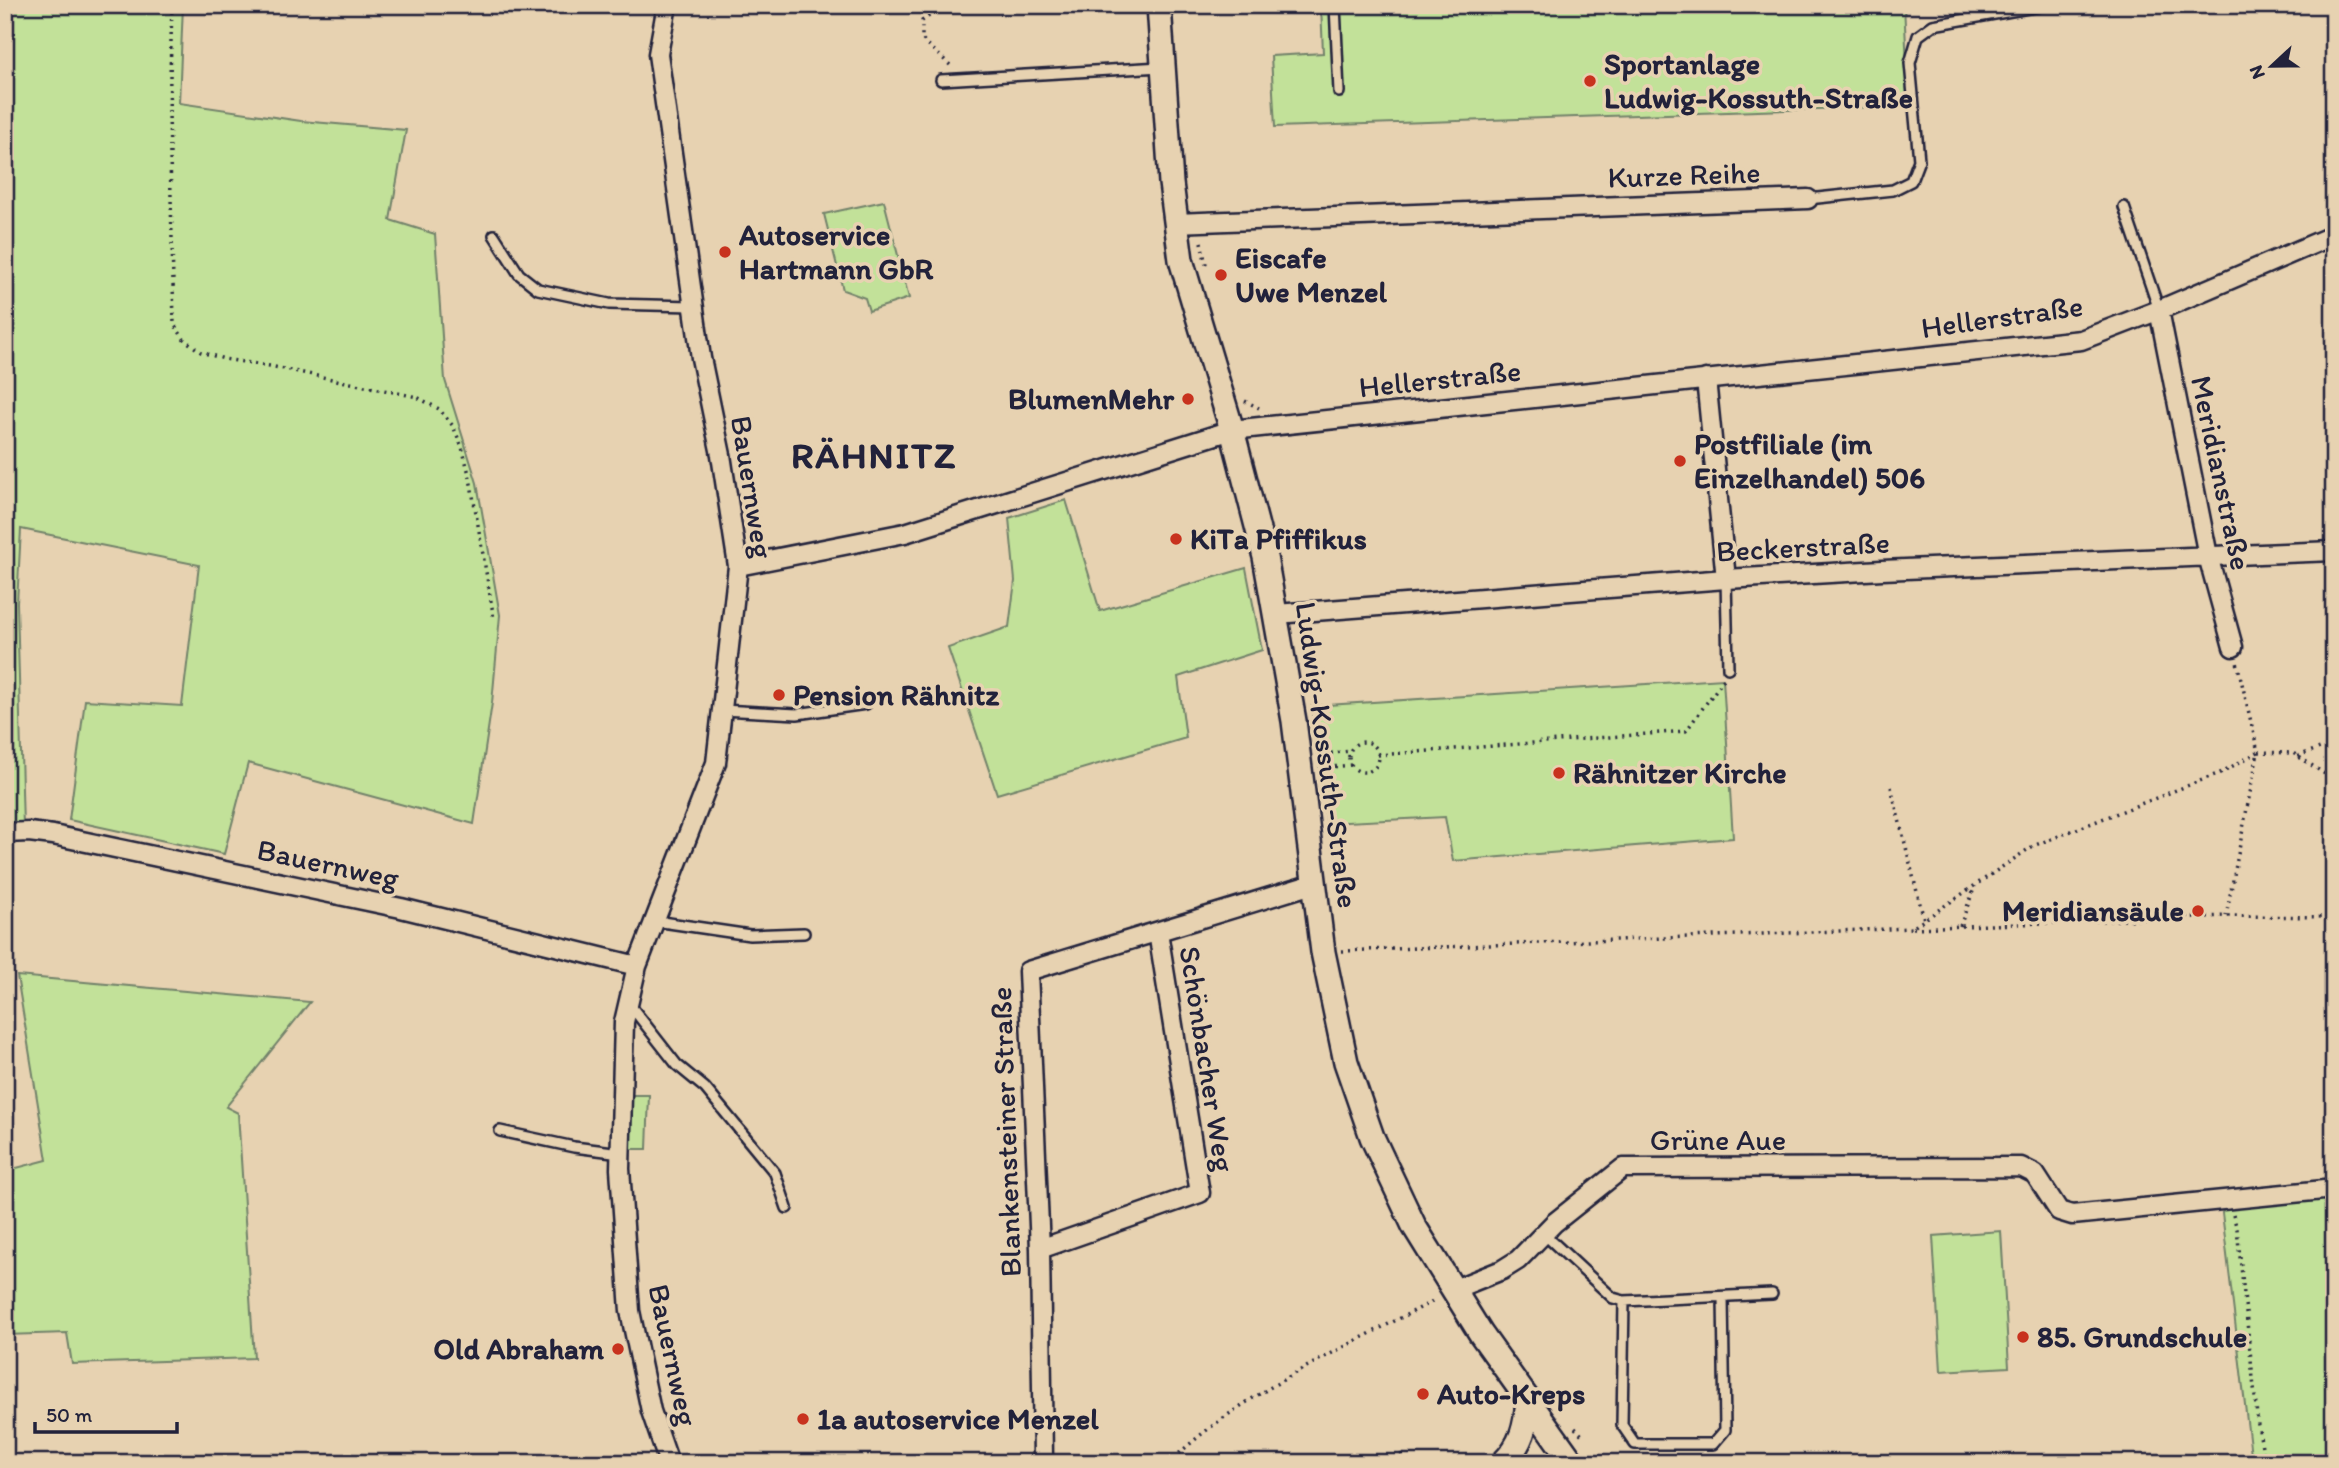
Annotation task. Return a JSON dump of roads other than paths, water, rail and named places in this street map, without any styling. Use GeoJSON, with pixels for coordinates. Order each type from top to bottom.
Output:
{"type":"FeatureCollection","features":[{"type":"Feature","properties":{"kind":"street","name":"Bauernweg"},"geometry":{"type":"LineString","coordinates":[[667,5],[658,54],[701,358],[721,455],[738,566],[716,763],[637,966],[624,1022],[621,1153],[630,1311],[650,1411],[669,1463]]}},
{"type":"Feature","properties":{"kind":"street","name":"Ludwig-Kossuth-Straße"},"geometry":{"type":"LineString","coordinates":[[1159,5],[1163,67],[1186,223],[1192,298],[1232,430],[1265,557],[1294,722],[1322,953],[1346,1062],[1372,1137],[1396,1192],[1452,1290],[1573,1463]]}},
{"type":"Feature","properties":{"kind":"street","name":"Kurze Reihe"},"geometry":{"type":"LineString","coordinates":[[1186,223],[1808,199]]}},
{"type":"Feature","properties":{"kind":"street","name":"Hellerstraße"},"geometry":{"type":"LineString","coordinates":[[738,566],[905,533],[1232,430],[2081,340],[2159,310],[2334,235]]}},
{"type":"Feature","properties":{"kind":"street","name":"Meridianstraße"},"geometry":{"type":"LineString","coordinates":[[2159,310],[2208,556],[2233,647]]}},
{"type":"Feature","properties":{"kind":"street"},"geometry":{"type":"LineString","coordinates":[[1706,379],[1726,579]]}},
{"type":"Feature","properties":{"kind":"street","name":"Beckerstraße"},"geometry":{"type":"LineString","coordinates":[[1276,614],[1726,579],[2334,551]]}},
{"type":"Feature","properties":{"kind":"street","name":"Bauernweg"},"geometry":{"type":"LineString","coordinates":[[5,833],[54,835],[401,908],[637,966]]}},
{"type":"Feature","properties":{"kind":"street","name":"Blankensteiner Straße"},"geometry":{"type":"LineString","coordinates":[[1046,1463],[1043,1457],[1040,1249],[1028,971],[1313,884]]}},
{"type":"Feature","properties":{"kind":"street","name":"Schönbacher Weg"},"geometry":{"type":"LineString","coordinates":[[1040,1249],[1200,1193],[1158,932]]}},
{"type":"Feature","properties":{"kind":"street","name":"Grüne Aue"},"geometry":{"type":"LineString","coordinates":[[1452,1290],[1510,1265],[1554,1223],[1623,1168],[2021,1167],[2035,1174],[2059,1211],[2072,1214],[2334,1189]]}},
{"type":"Feature","properties":{"kind":"street"},"geometry":{"type":"LineString","coordinates":[[1503,1463],[1524,1433],[1528,1400]]}},
{"type":"Feature","properties":{"kind":"lane"},"geometry":{"type":"LineString","coordinates":[[1335,5],[1339,92]]}},
{"type":"Feature","properties":{"kind":"lane","name":"Kurze Reihe"},"geometry":{"type":"LineString","coordinates":[[1808,199],[1893,190],[1911,181],[1919,160],[1910,63],[1918,36],[1933,26],[2046,5]]}},
{"type":"Feature","properties":{"kind":"lane"},"geometry":{"type":"LineString","coordinates":[[941,80],[1163,67]]}},
{"type":"Feature","properties":{"kind":"lane"},"geometry":{"type":"LineString","coordinates":[[2124,206],[2159,310]]}},
{"type":"Feature","properties":{"kind":"lane"},"geometry":{"type":"LineString","coordinates":[[494,235],[519,274],[538,289],[609,304],[693,306]]}},
{"type":"Feature","properties":{"kind":"lane"},"geometry":{"type":"LineString","coordinates":[[1726,579],[1728,668]]}},
{"type":"Feature","properties":{"kind":"lane"},"geometry":{"type":"LineString","coordinates":[[722,710],[797,714],[866,704]]}},
{"type":"Feature","properties":{"kind":"lane"},"geometry":{"type":"LineString","coordinates":[[654,921],[750,935],[804,933]]}},
{"type":"Feature","properties":{"kind":"lane"},"geometry":{"type":"LineString","coordinates":[[628,1004],[677,1065],[705,1088],[775,1173],[788,1208]]}},
{"type":"Feature","properties":{"kind":"lane"},"geometry":{"type":"LineString","coordinates":[[500,1131],[574,1147],[621,1153]]}},
{"type":"Feature","properties":{"kind":"lane"},"geometry":{"type":"LineString","coordinates":[[1544,1234],[1613,1298],[1624,1301],[1772,1293]]}},
{"type":"Feature","properties":{"kind":"lane"},"geometry":{"type":"LineString","coordinates":[[1624,1301],[1622,1425],[1635,1444],[1713,1444],[1725,1430],[1723,1297]]}},
{"type":"Feature","properties":{"kind":"place","name":"Sportanlage Ludwig-Kossuth-Straße"},"geometry":{"type":"Point","coordinates":[1590,81]}},
{"type":"Feature","properties":{"kind":"place","name":"Autoservice Hartmann GbR"},"geometry":{"type":"Point","coordinates":[725,252]}},
{"type":"Feature","properties":{"kind":"place","name":"Eiscafe Uwe Menzel"},"geometry":{"type":"Point","coordinates":[1221,275]}},
{"type":"Feature","properties":{"kind":"place","name":"BlumenMehr"},"geometry":{"type":"Point","coordinates":[1188,399]}},
{"type":"Feature","properties":{"kind":"place","name":"Postfiliale (im Einzelhandel) 506"},"geometry":{"type":"Point","coordinates":[1680,461]}},
{"type":"Feature","properties":{"kind":"place","name":"KiTa Pfiffikus"},"geometry":{"type":"Point","coordinates":[1176,539]}},
{"type":"Feature","properties":{"kind":"place","name":"Pension Rähnitz"},"geometry":{"type":"Point","coordinates":[779,695]}},
{"type":"Feature","properties":{"kind":"place","name":"Rähnitzer Kirche"},"geometry":{"type":"Point","coordinates":[1559,773]}},
{"type":"Feature","properties":{"kind":"place","name":"Meridiansäule"},"geometry":{"type":"Point","coordinates":[2198,911]}},
{"type":"Feature","properties":{"kind":"place","name":"85. Grundschule"},"geometry":{"type":"Point","coordinates":[2023,1337]}},
{"type":"Feature","properties":{"kind":"place","name":"Old Abraham"},"geometry":{"type":"Point","coordinates":[618,1349]}},
{"type":"Feature","properties":{"kind":"place","name":"Auto-Kreps"},"geometry":{"type":"Point","coordinates":[1423,1394]}},
{"type":"Feature","properties":{"kind":"place","name":"1a autoservice Menzel"},"geometry":{"type":"Point","coordinates":[803,1419]}},
{"type":"Feature","properties":{"kind":"district","name":"RÄHNITZ"},"geometry":{"type":"Point","coordinates":[874,455]}}]}
